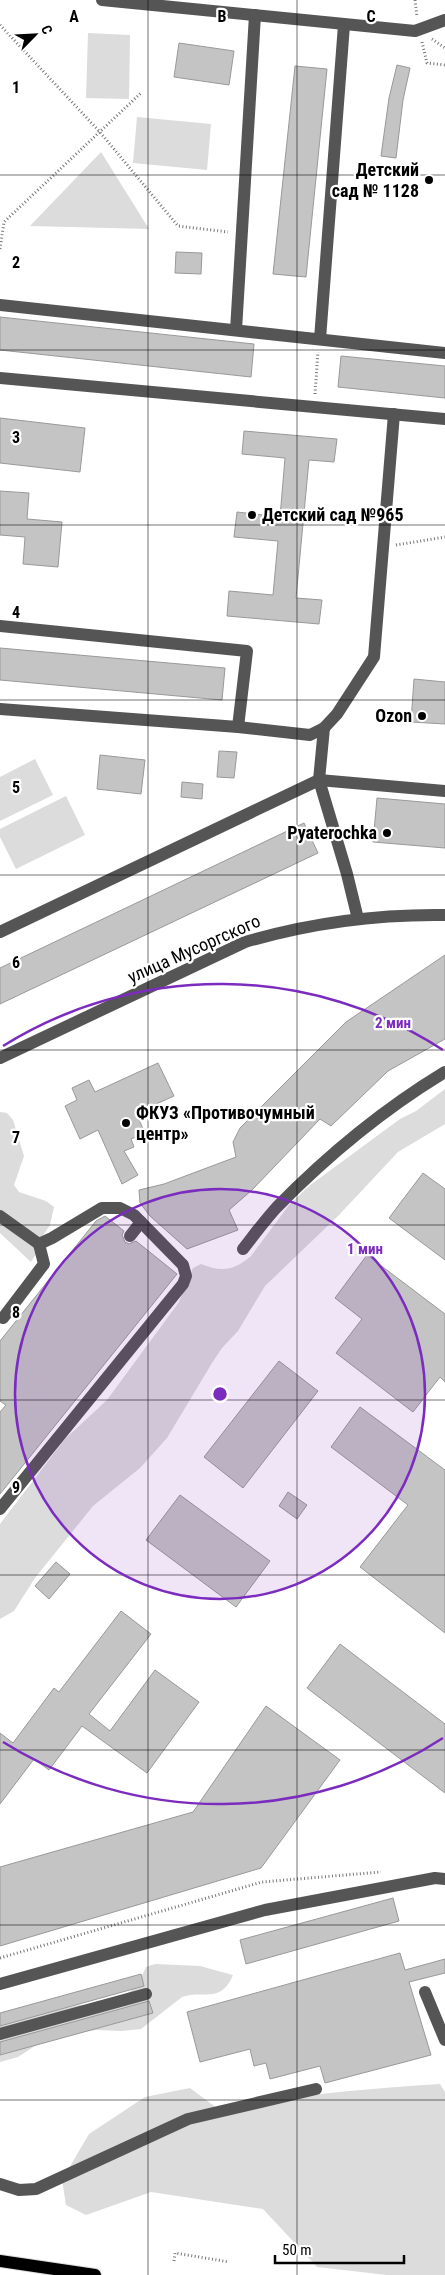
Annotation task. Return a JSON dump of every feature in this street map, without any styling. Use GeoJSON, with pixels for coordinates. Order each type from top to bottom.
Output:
{"type":"FeatureCollection","features":[{"type":"Feature","properties":{"kind":"main road"},"geometry":{"type":"LineString","coordinates":[[0,2260],[94,2275]]}},
{"type":"Feature","properties":{"kind":"street"},"geometry":{"type":"LineString","coordinates":[[102,0],[344,25],[418,30],[445,20]]}},
{"type":"Feature","properties":{"kind":"street"},"geometry":{"type":"LineString","coordinates":[[236,330],[255,15]]}},
{"type":"Feature","properties":{"kind":"street"},"geometry":{"type":"LineString","coordinates":[[320,339],[344,25]]}},
{"type":"Feature","properties":{"kind":"street"},"geometry":{"type":"LineString","coordinates":[[0,305],[445,353]]}},
{"type":"Feature","properties":{"kind":"street"},"geometry":{"type":"LineString","coordinates":[[0,378],[445,419]]}},
{"type":"Feature","properties":{"kind":"street"},"geometry":{"type":"LineString","coordinates":[[0,710],[238,727],[310,735],[324,728],[337,714],[374,657],[394,414]]}},
{"type":"Feature","properties":{"kind":"street"},"geometry":{"type":"LineString","coordinates":[[0,626],[247,651],[238,727]]}},
{"type":"Feature","properties":{"kind":"street"},"geometry":{"type":"LineString","coordinates":[[324,728],[319,780],[347,874],[358,920]]}},
{"type":"Feature","properties":{"kind":"street"},"geometry":{"type":"LineString","coordinates":[[0,932],[319,780],[445,791]]}},
{"type":"Feature","properties":{"kind":"street","name":"улица Мусоргского"},"geometry":{"type":"LineString","coordinates":[[0,1058],[245,942],[285,930],[398,914],[445,915]]}},
{"type":"Feature","properties":{"kind":"street"},"geometry":{"type":"LineString","coordinates":[[243,1249],[276,1208],[323,1163],[421,1087],[445,1072]]}},
{"type":"Feature","properties":{"kind":"street"},"geometry":{"type":"LineString","coordinates":[[0,1509],[183,1284],[186,1276],[183,1265],[134,1215],[120,1208],[102,1208],[39,1244]]}},
{"type":"Feature","properties":{"kind":"street"},"geometry":{"type":"LineString","coordinates":[[0,1216],[39,1244],[44,1264],[4,1318]]}},
{"type":"Feature","properties":{"kind":"street"},"geometry":{"type":"LineString","coordinates":[[130,1236],[141,1222]]}},
{"type":"Feature","properties":{"kind":"street"},"geometry":{"type":"LineString","coordinates":[[0,1984],[265,1910],[435,1878],[445,1879]]}},
{"type":"Feature","properties":{"kind":"street"},"geometry":{"type":"LineString","coordinates":[[425,1992],[445,2040]]}},
{"type":"Feature","properties":{"kind":"street"},"geometry":{"type":"LineString","coordinates":[[0,2034],[146,1994]]}},
{"type":"Feature","properties":{"kind":"street"},"geometry":{"type":"LineString","coordinates":[[0,2184],[19,2190],[36,2189],[188,2119],[316,2089]]}},
{"type":"Feature","properties":{"kind":"path"},"geometry":{"type":"LineString","coordinates":[[0,25],[99,131],[178,226],[241,234]]}},
{"type":"Feature","properties":{"kind":"path"},"geometry":{"type":"LineString","coordinates":[[418,30],[427,63],[445,65]]}},
{"type":"Feature","properties":{"kind":"path"},"geometry":{"type":"LineString","coordinates":[[0,249],[4,222],[141,93]]}},
{"type":"Feature","properties":{"kind":"path"},"geometry":{"type":"LineString","coordinates":[[314,407],[320,339]]}},
{"type":"Feature","properties":{"kind":"path"},"geometry":{"type":"LineString","coordinates":[[383,548],[445,537]]}},
{"type":"Feature","properties":{"kind":"path"},"geometry":{"type":"LineString","coordinates":[[0,1958],[262,1882],[387,1871]]}},
{"type":"Feature","properties":{"kind":"path"},"geometry":{"type":"LineString","coordinates":[[174,2262],[176,2253],[229,2262]]}},
{"type":"Feature","properties":{"kind":"shaded area"},"geometry":{"type":"Polygon","coordinates":[[[88,33],[130,35],[129,99],[86,98],[88,33]]]}},
{"type":"Feature","properties":{"kind":"shaded area"},"geometry":{"type":"Polygon","coordinates":[[[137,117],[211,124],[207,170],[133,163],[137,117]]]}},
{"type":"Feature","properties":{"kind":"shaded area"},"geometry":{"type":"Polygon","coordinates":[[[101,152],[149,229],[30,226],[101,152]]]}},
{"type":"Feature","properties":{"kind":"shaded area"},"geometry":{"type":"Polygon","coordinates":[[[35,759],[53,795],[0,821],[0,777],[35,759]]]}},
{"type":"Feature","properties":{"kind":"shaded area"},"geometry":{"type":"Polygon","coordinates":[[[66,796],[85,835],[16,869],[0,837],[0,829],[66,796]]]}},
{"type":"Feature","properties":{"kind":"shaded area"},"geometry":{"type":"Polygon","coordinates":[[[445,1089],[445,1124],[398,1152],[339,1215],[265,1286],[238,1331],[222,1348],[212,1363],[167,1438],[140,1468],[93,1506],[35,1578],[14,1611],[0,1619],[0,1524],[65,1439],[107,1400],[179,1302],[193,1268],[201,1264],[227,1269],[245,1261],[251,1256],[289,1205],[309,1186],[400,1119],[416,1111],[445,1089]]]}},
{"type":"Feature","properties":{"kind":"shaded area"},"geometry":{"type":"Polygon","coordinates":[[[0,1112],[7,1113],[13,1120],[24,1156],[14,1185],[19,1192],[46,1201],[54,1207],[50,1225],[40,1240],[36,1254],[31,1262],[0,1233],[0,1112]]]}},
{"type":"Feature","properties":{"kind":"shaded area"},"geometry":{"type":"Polygon","coordinates":[[[155,1964],[200,1966],[233,1975],[228,1984],[217,1993],[182,1997],[141,2029],[122,2031],[96,2030],[47,2038],[18,2057],[0,2062],[0,2016],[18,2018],[80,2005],[106,2004],[131,1991],[138,1984],[146,1967],[155,1964]]]}},
{"type":"Feature","properties":{"kind":"shaded area"},"geometry":{"type":"Polygon","coordinates":[[[440,2084],[445,2092],[445,2275],[387,2275],[317,2267],[263,2209],[151,2192],[86,2215],[66,2205],[62,2180],[89,2134],[145,2097],[190,2088],[221,2111],[302,2096],[440,2084]]]}},
{"type":"Feature","properties":{"kind":"building"},"geometry":{"type":"Polygon","coordinates":[[[179,43],[234,51],[229,85],[174,77],[179,43]]]}},
{"type":"Feature","properties":{"kind":"building"},"geometry":{"type":"Polygon","coordinates":[[[397,65],[410,68],[403,100],[396,158],[381,156],[389,98],[397,65]]]}},
{"type":"Feature","properties":{"kind":"building"},"geometry":{"type":"Polygon","coordinates":[[[295,66],[327,69],[306,277],[273,274],[295,66]]]}},
{"type":"Feature","properties":{"kind":"building"},"geometry":{"type":"Polygon","coordinates":[[[176,252],[202,253],[201,274],[175,273],[176,252]]]}},
{"type":"Feature","properties":{"kind":"building"},"geometry":{"type":"Polygon","coordinates":[[[0,317],[254,344],[251,377],[0,350],[0,317]]]}},
{"type":"Feature","properties":{"kind":"building"},"geometry":{"type":"Polygon","coordinates":[[[341,356],[445,366],[445,398],[338,387],[341,356]]]}},
{"type":"Feature","properties":{"kind":"building"},"geometry":{"type":"Polygon","coordinates":[[[0,418],[85,428],[80,472],[0,463],[0,418]]]}},
{"type":"Feature","properties":{"kind":"building"},"geometry":{"type":"Polygon","coordinates":[[[244,431],[337,439],[334,462],[309,460],[296,598],[322,600],[319,624],[227,616],[229,591],[273,595],[278,541],[234,537],[237,512],[280,517],[285,458],[242,454],[244,431]]]}},
{"type":"Feature","properties":{"kind":"building"},"geometry":{"type":"Polygon","coordinates":[[[0,491],[29,493],[27,519],[62,522],[58,567],[23,564],[25,537],[0,535],[0,491]]]}},
{"type":"Feature","properties":{"kind":"building"},"geometry":{"type":"Polygon","coordinates":[[[0,648],[225,668],[222,700],[0,680],[0,648]]]}},
{"type":"Feature","properties":{"kind":"building"},"geometry":{"type":"Polygon","coordinates":[[[414,679],[445,682],[445,724],[411,722],[414,679]]]}},
{"type":"Feature","properties":{"kind":"building"},"geometry":{"type":"Polygon","coordinates":[[[219,751],[237,752],[234,778],[217,777],[219,751]]]}},
{"type":"Feature","properties":{"kind":"building"},"geometry":{"type":"Polygon","coordinates":[[[100,755],[145,760],[141,794],[97,789],[100,755]]]}},
{"type":"Feature","properties":{"kind":"building"},"geometry":{"type":"Polygon","coordinates":[[[182,782],[203,784],[202,799],[181,797],[182,782]]]}},
{"type":"Feature","properties":{"kind":"building"},"geometry":{"type":"Polygon","coordinates":[[[377,798],[445,804],[445,848],[373,842],[377,798]]]}},
{"type":"Feature","properties":{"kind":"building"},"geometry":{"type":"Polygon","coordinates":[[[304,823],[318,853],[0,1004],[0,968],[304,823]]]}},
{"type":"Feature","properties":{"kind":"building"},"geometry":{"type":"Polygon","coordinates":[[[445,955],[445,1039],[388,1071],[331,1126],[320,1119],[252,1190],[229,1210],[238,1230],[187,1249],[150,1216],[140,1203],[139,1190],[164,1184],[236,1157],[233,1142],[240,1128],[346,1022],[445,955]]]}},
{"type":"Feature","properties":{"kind":"building"},"geometry":{"type":"Polygon","coordinates":[[[158,1063],[174,1096],[136,1113],[145,1133],[131,1139],[134,1147],[124,1151],[138,1175],[122,1184],[98,1130],[80,1139],[65,1106],[77,1100],[72,1088],[89,1080],[95,1092],[158,1063]]]}},
{"type":"Feature","properties":{"kind":"building"},"geometry":{"type":"Polygon","coordinates":[[[423,1173],[445,1189],[445,1260],[389,1218],[423,1173]]]}},
{"type":"Feature","properties":{"kind":"building"},"geometry":{"type":"Polygon","coordinates":[[[105,1216],[124,1231],[122,1235],[125,1242],[129,1244],[136,1241],[177,1274],[0,1494],[0,1412],[6,1405],[0,1401],[0,1341],[96,1221],[105,1216]]]}},
{"type":"Feature","properties":{"kind":"building"},"geometry":{"type":"Polygon","coordinates":[[[367,1255],[445,1314],[445,1382],[440,1377],[413,1412],[336,1353],[362,1319],[335,1298],[367,1255]]]}},
{"type":"Feature","properties":{"kind":"building"},"geometry":{"type":"Polygon","coordinates":[[[279,1361],[318,1391],[243,1488],[204,1457],[279,1361]]]}},
{"type":"Feature","properties":{"kind":"building"},"geometry":{"type":"Polygon","coordinates":[[[360,1407],[445,1470],[445,1633],[360,1567],[408,1505],[331,1447],[360,1407]]]}},
{"type":"Feature","properties":{"kind":"building"},"geometry":{"type":"Polygon","coordinates":[[[288,1492],[307,1505],[297,1519],[279,1506],[288,1492]]]}},
{"type":"Feature","properties":{"kind":"building"},"geometry":{"type":"Polygon","coordinates":[[[180,1495],[270,1561],[236,1607],[146,1540],[180,1495]]]}},
{"type":"Feature","properties":{"kind":"building"},"geometry":{"type":"Polygon","coordinates":[[[56,1562],[70,1574],[49,1599],[35,1586],[56,1562]]]}},
{"type":"Feature","properties":{"kind":"building"},"geometry":{"type":"Polygon","coordinates":[[[121,1611],[151,1634],[89,1714],[110,1731],[155,1670],[199,1702],[147,1773],[82,1726],[49,1770],[34,1759],[0,1804],[0,1733],[13,1743],[54,1688],[59,1692],[121,1611]]]}},
{"type":"Feature","properties":{"kind":"building"},"geometry":{"type":"Polygon","coordinates":[[[340,1644],[445,1724],[445,1793],[307,1688],[340,1644]]]}},
{"type":"Feature","properties":{"kind":"building"},"geometry":{"type":"Polygon","coordinates":[[[266,1706],[340,1760],[261,1868],[0,1946],[0,1867],[193,1812],[266,1706]]]}},
{"type":"Feature","properties":{"kind":"building"},"geometry":{"type":"Polygon","coordinates":[[[393,1898],[399,1921],[246,1964],[240,1940],[393,1898]]]}},
{"type":"Feature","properties":{"kind":"building"},"geometry":{"type":"Polygon","coordinates":[[[400,1953],[405,1970],[445,1959],[445,1973],[409,1982],[431,2055],[325,2083],[320,2066],[270,2079],[266,2063],[254,2066],[250,2049],[200,2062],[187,2012],[400,1953]]]}},
{"type":"Feature","properties":{"kind":"building"},"geometry":{"type":"Polygon","coordinates":[[[141,1974],[144,1986],[0,2026],[0,2013],[141,1974]]]}},
{"type":"Feature","properties":{"kind":"building"},"geometry":{"type":"Polygon","coordinates":[[[149,2001],[153,2013],[0,2055],[0,2042],[149,2001]]]}},
{"type":"Feature","properties":{"kind":"place","name":"Детский сад № 1128"},"geometry":{"type":"Point","coordinates":[429,180]}},
{"type":"Feature","properties":{"kind":"place","name":"Детский сад №965"},"geometry":{"type":"Point","coordinates":[252,515]}},
{"type":"Feature","properties":{"kind":"place","name":"Ozon"},"geometry":{"type":"Point","coordinates":[422,716]}},
{"type":"Feature","properties":{"kind":"place","name":"Pyaterochka"},"geometry":{"type":"Point","coordinates":[387,833]}},
{"type":"Feature","properties":{"kind":"place","name":"ФКУЗ «Противочумный центр»"},"geometry":{"type":"Point","coordinates":[126,1123]}}]}
